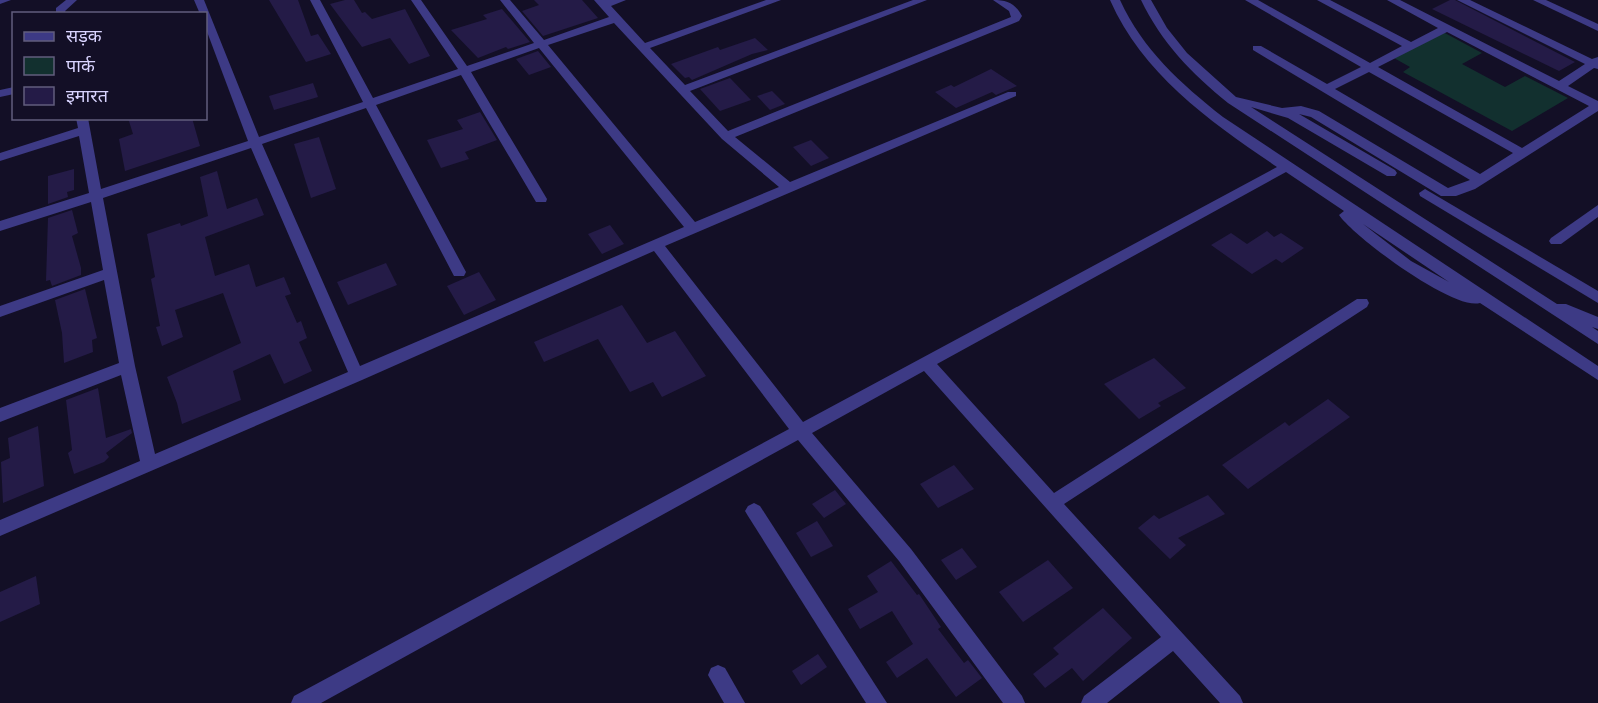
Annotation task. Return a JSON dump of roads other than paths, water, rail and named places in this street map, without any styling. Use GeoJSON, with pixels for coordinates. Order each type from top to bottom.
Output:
{"type":"FeatureCollection","features":[{"type":"Feature","properties":{"kind":"street"},"geometry":{"type":"LineString","coordinates":[[0,1],[6,0]]}},
{"type":"Feature","properties":{"kind":"street"},"geometry":{"type":"LineString","coordinates":[[60,12],[72,0]]}},
{"type":"Feature","properties":{"kind":"street"},"geometry":{"type":"LineString","coordinates":[[315,0],[459,272]]}},
{"type":"Feature","properties":{"kind":"street"},"geometry":{"type":"LineString","coordinates":[[416,0],[464,70],[541,198]]}},
{"type":"Feature","properties":{"kind":"street"},"geometry":{"type":"LineString","coordinates":[[505,0],[693,228]]}},
{"type":"Feature","properties":{"kind":"street"},"geometry":{"type":"LineString","coordinates":[[601,3],[621,0]]}},
{"type":"Feature","properties":{"kind":"street"},"geometry":{"type":"LineString","coordinates":[[644,47],[776,0]]}},
{"type":"Feature","properties":{"kind":"street"},"geometry":{"type":"LineString","coordinates":[[681,90],[922,0]]}},
{"type":"Feature","properties":{"kind":"street"},"geometry":{"type":"LineString","coordinates":[[726,136],[1015,19],[1017,16],[1013,9],[998,0]]}},
{"type":"Feature","properties":{"kind":"street"},"geometry":{"type":"LineString","coordinates":[[1115,0],[1129,30],[1153,63],[1186,94],[1220,121],[1328,195],[1370,238],[1438,284],[1495,306],[1598,374]]}},
{"type":"Feature","properties":{"kind":"street"},"geometry":{"type":"LineString","coordinates":[[1146,0],[1162,28],[1190,63],[1232,100],[1598,338]]}},
{"type":"Feature","properties":{"kind":"street"},"geometry":{"type":"LineString","coordinates":[[1250,0],[1524,154]]}},
{"type":"Feature","properties":{"kind":"street"},"geometry":{"type":"LineString","coordinates":[[1322,0],[1410,46]]}},
{"type":"Feature","properties":{"kind":"street"},"geometry":{"type":"LineString","coordinates":[[1232,100],[1283,111],[1301,110],[1315,114],[1439,191],[1456,192],[1524,154],[1598,106],[1392,0]]}},
{"type":"Feature","properties":{"kind":"street"},"geometry":{"type":"LineString","coordinates":[[1462,0],[1596,63]]}},
{"type":"Feature","properties":{"kind":"street"},"geometry":{"type":"LineString","coordinates":[[1538,0],[1598,28]]}},
{"type":"Feature","properties":{"kind":"street"},"geometry":{"type":"LineString","coordinates":[[601,3],[726,136],[790,189]]}},
{"type":"Feature","properties":{"kind":"street"},"geometry":{"type":"LineString","coordinates":[[0,226],[369,105],[615,19]]}},
{"type":"Feature","properties":{"kind":"street"},"geometry":{"type":"LineString","coordinates":[[207,20],[255,143],[357,376]]}},
{"type":"Feature","properties":{"kind":"street"},"geometry":{"type":"LineString","coordinates":[[1326,89],[1447,28]]}},
{"type":"Feature","properties":{"kind":"street"},"geometry":{"type":"LineString","coordinates":[[1257,48],[1480,180]]}},
{"type":"Feature","properties":{"kind":"street"},"geometry":{"type":"LineString","coordinates":[[1560,86],[1596,63]]}},
{"type":"Feature","properties":{"kind":"street"},"geometry":{"type":"LineString","coordinates":[[0,528],[357,376],[693,228],[921,135],[1012,94]]}},
{"type":"Feature","properties":{"kind":"street"},"geometry":{"type":"LineString","coordinates":[[1283,111],[1598,298]]}},
{"type":"Feature","properties":{"kind":"street"},"geometry":{"type":"LineString","coordinates":[[0,157],[83,124],[127,366],[149,465]]}},
{"type":"Feature","properties":{"kind":"street"},"geometry":{"type":"LineString","coordinates":[[301,703],[1286,167]]}},
{"type":"Feature","properties":{"kind":"street"},"geometry":{"type":"LineString","coordinates":[[1556,241],[1598,210]]}},
{"type":"Feature","properties":{"kind":"street"},"geometry":{"type":"LineString","coordinates":[[656,244],[800,431],[905,555],[1015,703]]}},
{"type":"Feature","properties":{"kind":"street"},"geometry":{"type":"LineString","coordinates":[[0,312],[110,273]]}},
{"type":"Feature","properties":{"kind":"street"},"geometry":{"type":"LineString","coordinates":[[1052,503],[1362,303]]}},
{"type":"Feature","properties":{"kind":"street"},"geometry":{"type":"LineString","coordinates":[[1547,305],[1573,311],[1598,323]]}},
{"type":"Feature","properties":{"kind":"street"},"geometry":{"type":"LineString","coordinates":[[926,363],[1233,703]]}},
{"type":"Feature","properties":{"kind":"street"},"geometry":{"type":"LineString","coordinates":[[0,415],[127,366]]}},
{"type":"Feature","properties":{"kind":"street"},"geometry":{"type":"LineString","coordinates":[[754,511],[877,703]]}},
{"type":"Feature","properties":{"kind":"street"},"geometry":{"type":"LineString","coordinates":[[1091,703],[1173,639]]}},
{"type":"Feature","properties":{"kind":"street"},"geometry":{"type":"LineString","coordinates":[[718,675],[735,703]]}}]}
